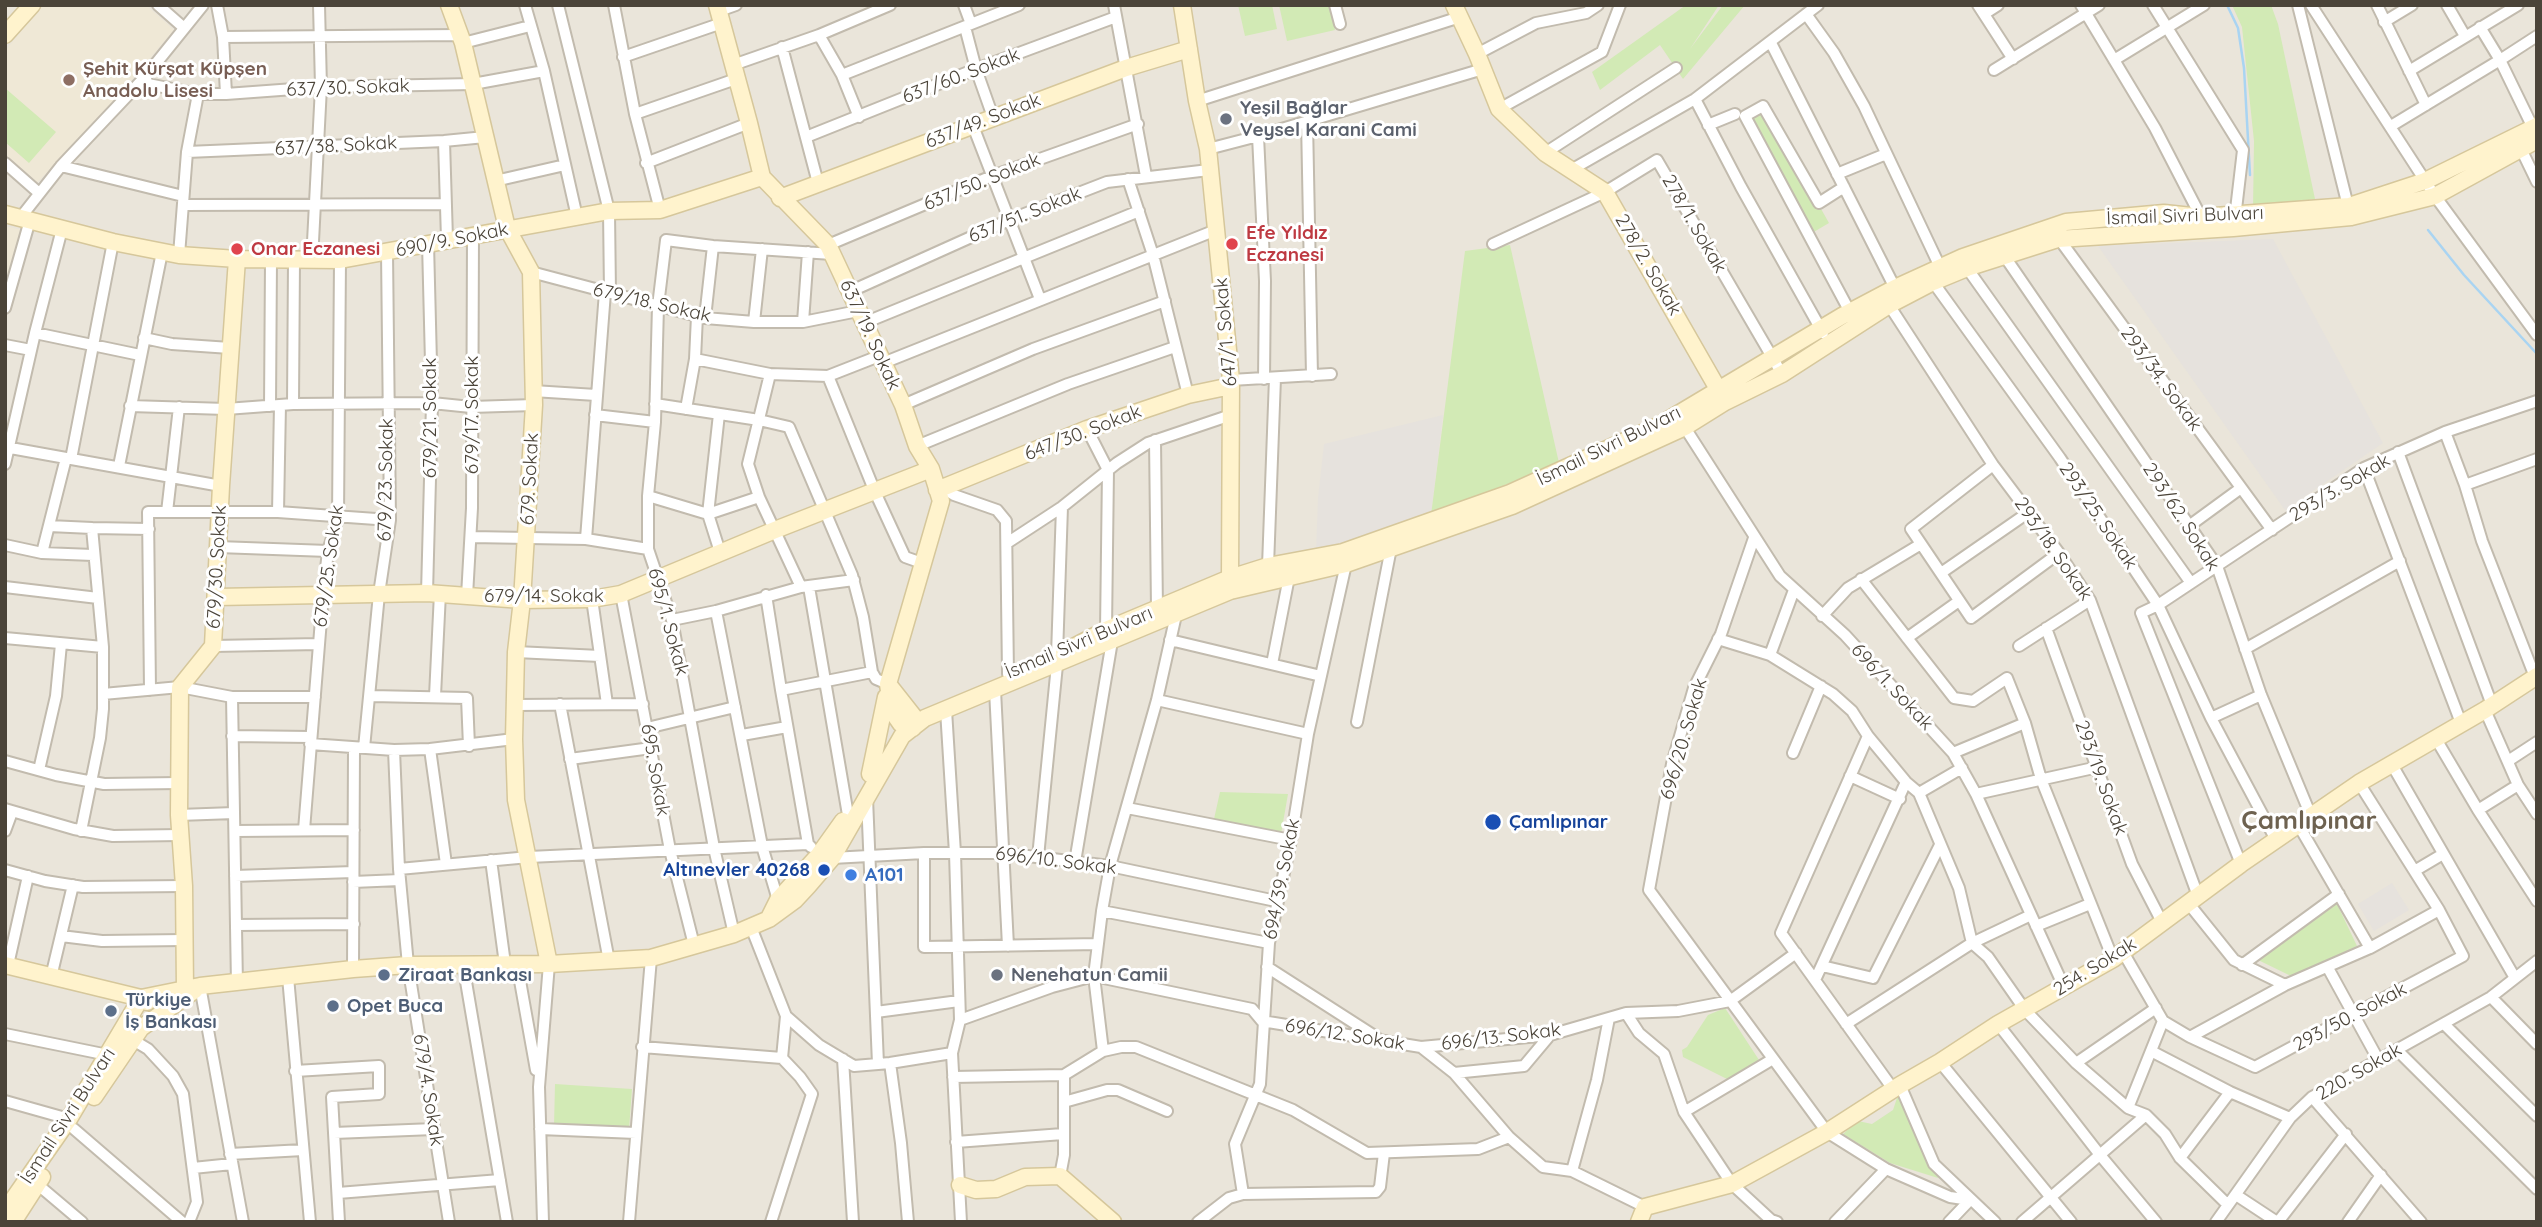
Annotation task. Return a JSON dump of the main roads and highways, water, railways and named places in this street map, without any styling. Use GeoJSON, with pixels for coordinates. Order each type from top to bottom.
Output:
{"type":"FeatureCollection","features":[{"type":"Feature","properties":{"kind":"waterway"},"geometry":{"type":"LineString","coordinates":[[2227,5],[2238,28],[2244,68],[2250,175]]}},
{"type":"Feature","properties":{"kind":"waterway"},"geometry":{"type":"LineString","coordinates":[[2428,230],[2464,275],[2537,354]]}},
{"type":"Feature","properties":{"kind":"place","name":"Şehit Kürşat Küpşen Anadolu Lisesi"},"geometry":{"type":"Point","coordinates":[69,80]}},
{"type":"Feature","properties":{"kind":"place","name":"Yeşil Bağlar Veysel Karani Cami"},"geometry":{"type":"Point","coordinates":[1226,119]}},
{"type":"Feature","properties":{"kind":"place","name":"Efe Yıldız Eczanesi"},"geometry":{"type":"Point","coordinates":[1232,244]}},
{"type":"Feature","properties":{"kind":"place","name":"Onar Eczanesi"},"geometry":{"type":"Point","coordinates":[237,249]}},
{"type":"Feature","properties":{"kind":"place","name":"Çamlıpınar"},"geometry":{"type":"Point","coordinates":[1493,822]}},
{"type":"Feature","properties":{"kind":"place","name":"Altınevler 40268"},"geometry":{"type":"Point","coordinates":[824,870]}},
{"type":"Feature","properties":{"kind":"place","name":"A101"},"geometry":{"type":"Point","coordinates":[851,875]}},
{"type":"Feature","properties":{"kind":"place","name":"Ziraat Bankası"},"geometry":{"type":"Point","coordinates":[384,975]}},
{"type":"Feature","properties":{"kind":"place","name":"Nenehatun Camii"},"geometry":{"type":"Point","coordinates":[997,975]}},
{"type":"Feature","properties":{"kind":"place","name":"Opet Buca"},"geometry":{"type":"Point","coordinates":[333,1006]}},
{"type":"Feature","properties":{"kind":"place","name":"Türkiye İş Bankası"},"geometry":{"type":"Point","coordinates":[111,1011]}},
{"type":"Feature","properties":{"kind":"district","name":"Çamlıpınar"},"geometry":{"type":"Point","coordinates":[2309,821]}}]}
